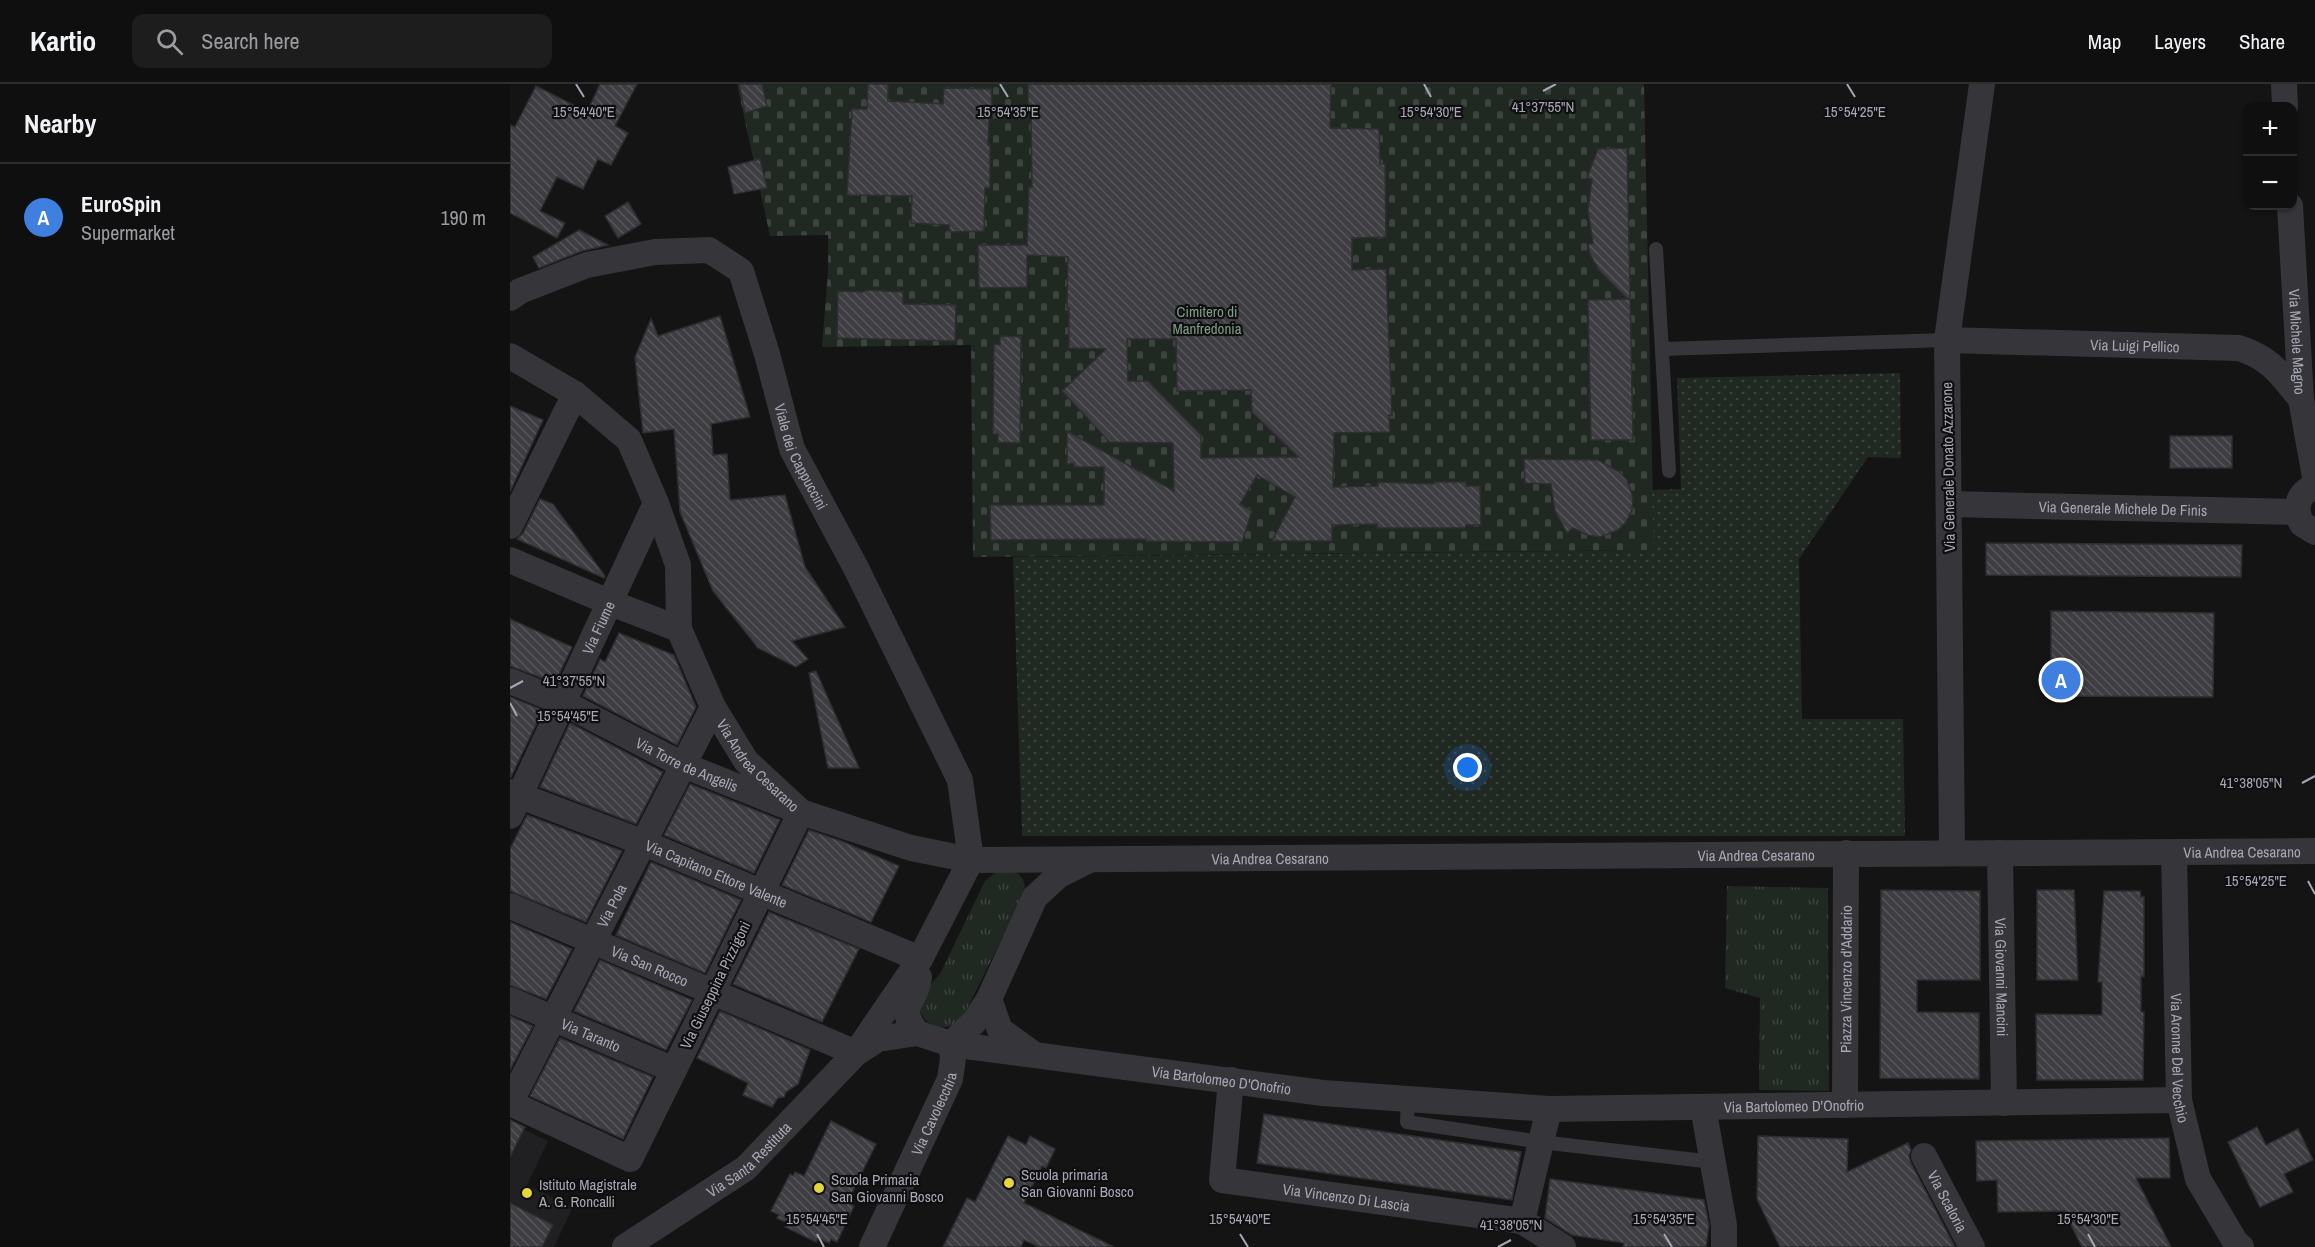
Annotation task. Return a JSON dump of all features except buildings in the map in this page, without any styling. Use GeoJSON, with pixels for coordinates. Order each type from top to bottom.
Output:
{"type":"FeatureCollection","features":[{"type":"Feature","properties":{"kind":"street","name":"Via Generale Donato Azzarone"},"geometry":{"type":"LineString","coordinates":[[1952,853],[1947,340],[1982,84]]}},
{"type":"Feature","properties":{"kind":"street"},"geometry":{"type":"LineString","coordinates":[[2284,84],[2285,102]]}},
{"type":"Feature","properties":{"kind":"street","name":"Via Michele Magno"},"geometry":{"type":"LineString","coordinates":[[2290,210],[2301,399],[2315,477]]}},
{"type":"Feature","properties":{"kind":"street","name":"Viale dei Cappuccini"},"geometry":{"type":"LineString","coordinates":[[510,298],[520,291],[587,265],[655,252],[710,250],[741,271],[767,354],[792,449],[856,568],[960,780],[970,860]]}},
{"type":"Feature","properties":{"kind":"street","name":"Via Luigi Pellico"},"geometry":{"type":"LineString","coordinates":[[1947,340],[2239,348],[2254,353],[2273,365],[2301,399]]}},
{"type":"Feature","properties":{"kind":"street","name":"Via Andrea Cesarano"},"geometry":{"type":"LineString","coordinates":[[510,356],[575,394],[629,440],[656,503],[678,565],[680,629],[713,707],[746,761],[801,812],[911,848],[970,860],[2315,851]]}},
{"type":"Feature","properties":{"kind":"street"},"geometry":{"type":"LineString","coordinates":[[510,526],[575,394]]}},
{"type":"Feature","properties":{"kind":"street"},"geometry":{"type":"LineString","coordinates":[[2315,486],[2302,495],[2298,501],[2297,512],[2302,524],[2315,532]]}},
{"type":"Feature","properties":{"kind":"street","name":"Via Fiume"},"geometry":{"type":"LineString","coordinates":[[514,802],[611,603],[656,503]]}},
{"type":"Feature","properties":{"kind":"street","name":"Via Generale Michele De Finis"},"geometry":{"type":"LineString","coordinates":[[1948,504],[2297,512]]}},
{"type":"Feature","properties":{"kind":"street"},"geometry":{"type":"LineString","coordinates":[[510,560],[611,603],[680,629]]}},
{"type":"Feature","properties":{"kind":"street","name":"Via Torre de Angelis"},"geometry":{"type":"LineString","coordinates":[[510,681],[562,702],[683,765],[801,812]]}},
{"type":"Feature","properties":{"kind":"street","name":"Via Pola"},"geometry":{"type":"LineString","coordinates":[[510,1103],[713,707]]}},
{"type":"Feature","properties":{"kind":"street","name":"Via Capitano Ettore Valente"},"geometry":{"type":"LineString","coordinates":[[514,802],[644,843],[920,959]]}},
{"type":"Feature","properties":{"kind":"street","name":"Via Giuseppina Pizzigoni"},"geometry":{"type":"LineString","coordinates":[[510,1103],[630,1159],[801,812]]}},
{"type":"Feature","properties":{"kind":"street","name":"Via Aronne Del Vecchio"},"geometry":{"type":"LineString","coordinates":[[2174,852],[2179,1100],[2198,1179],[2236,1243],[2241,1247]]}},
{"type":"Feature","properties":{"kind":"street","name":"Piazza Vincenzo d'Addario"},"geometry":{"type":"LineString","coordinates":[[1845,1105],[1846,853]]}},
{"type":"Feature","properties":{"kind":"street","name":"Via Giovanni Mancini"},"geometry":{"type":"LineString","coordinates":[[2000,853],[2004,1103]]}},
{"type":"Feature","properties":{"kind":"street"},"geometry":{"type":"LineString","coordinates":[[1026,858],[1035,897]]}},
{"type":"Feature","properties":{"kind":"street"},"geometry":{"type":"LineString","coordinates":[[951,1044],[975,1021],[989,999],[1035,897],[1059,874],[1095,858]]}},
{"type":"Feature","properties":{"kind":"street"},"geometry":{"type":"LineString","coordinates":[[856,1053],[920,959],[970,860]]}},
{"type":"Feature","properties":{"kind":"street","name":"Via San Rocco"},"geometry":{"type":"LineString","coordinates":[[510,906],[856,1053]]}},
{"type":"Feature","properties":{"kind":"street"},"geometry":{"type":"LineString","coordinates":[[856,1053],[878,1039],[917,1033],[907,1020],[906,1011],[918,982],[920,959]]}},
{"type":"Feature","properties":{"kind":"street","name":"Via Bartolomeo D'Onofrio"},"geometry":{"type":"LineString","coordinates":[[989,999],[1000,1030],[1034,1053]]}},
{"type":"Feature","properties":{"kind":"street","name":"Via Taranto"},"geometry":{"type":"LineString","coordinates":[[510,1000],[674,1070]]}},
{"type":"Feature","properties":{"kind":"street","name":"Via Bartolomeo D'Onofrio"},"geometry":{"type":"LineString","coordinates":[[917,1033],[951,1044],[1034,1053],[1323,1093],[1549,1109],[2179,1100]]}},
{"type":"Feature","properties":{"kind":"street","name":"Via Cavolecchia"},"geometry":{"type":"LineString","coordinates":[[872,1247],[950,1079],[953,1058],[951,1044]]}},
{"type":"Feature","properties":{"kind":"street","name":"Via Santa Restituta"},"geometry":{"type":"LineString","coordinates":[[625,1247],[746,1168],[856,1053]]}},
{"type":"Feature","properties":{"kind":"street","name":"Via Vincenzo Di Lascia"},"geometry":{"type":"LineString","coordinates":[[1231,1080],[1222,1180],[1522,1221],[1563,1247]]}},
{"type":"Feature","properties":{"kind":"street"},"geometry":{"type":"LineString","coordinates":[[1703,1107],[1724,1225],[1724,1247]]}},
{"type":"Feature","properties":{"kind":"street"},"geometry":{"type":"LineString","coordinates":[[1522,1221],[1549,1109]]}},
{"type":"Feature","properties":{"kind":"street","name":"Via Scaloria"},"geometry":{"type":"LineString","coordinates":[[1924,1156],[1972,1247]]}},
{"type":"Feature","properties":{"kind":"lane"},"geometry":{"type":"LineString","coordinates":[[1656,249],[1669,471]]}},
{"type":"Feature","properties":{"kind":"lane"},"geometry":{"type":"LineString","coordinates":[[1662,349],[1947,340]]}},
{"type":"Feature","properties":{"kind":"lane"},"geometry":{"type":"LineString","coordinates":[[1408,1099],[1407,1122],[1541,1142],[1713,1162]]}},
{"type":"Feature","properties":{"kind":"shaded area","name":"Istituto Magistrale A. G. Roncalli"},"geometry":{"type":"Polygon","coordinates":[[[510,1123],[548,1141],[527,1185],[573,1207],[554,1247],[510,1247],[510,1123]]]}},
{"type":"Feature","properties":{"kind":"green space","name":"Cimitero di Manfredonia"},"geometry":{"type":"Polygon","coordinates":[[[737,84],[1644,84],[1654,550],[973,557],[971,345],[822,347],[828,271],[828,235],[770,236],[737,84]]]}},
{"type":"Feature","properties":{"kind":"green space"},"geometry":{"type":"Polygon","coordinates":[[[1900,373],[1901,458],[1868,457],[1799,559],[1802,719],[1903,719],[1905,836],[1022,836],[1013,557],[1654,550],[1652,490],[1681,489],[1677,378],[1900,373]]]}},
{"type":"Feature","properties":{"kind":"green space"},"geometry":{"type":"Polygon","coordinates":[[[1008,869],[1024,881],[1024,894],[963,1017],[953,1026],[940,1028],[926,1021],[919,1010],[921,995],[940,974],[985,881],[996,872],[1008,869]]]}},
{"type":"Feature","properties":{"kind":"green space"},"geometry":{"type":"Polygon","coordinates":[[[1727,886],[1828,888],[1829,1091],[1759,1090],[1760,998],[1725,988],[1727,886]]]}},
{"type":"Feature","properties":{"kind":"place","name":"EuroSpin"},"geometry":{"type":"Point","coordinates":[2061,680]}},
{"type":"Feature","properties":{"kind":"place","name":"Scuola primaria San Giovanni Bosco"},"geometry":{"type":"Point","coordinates":[1009,1183]}},
{"type":"Feature","properties":{"kind":"place","name":"Scuola Primaria San Giovanni Bosco"},"geometry":{"type":"Point","coordinates":[819,1188]}},
{"type":"Feature","properties":{"kind":"place","name":"Istituto Magistrale A. G. Roncalli"},"geometry":{"type":"Point","coordinates":[527,1193]}}]}
